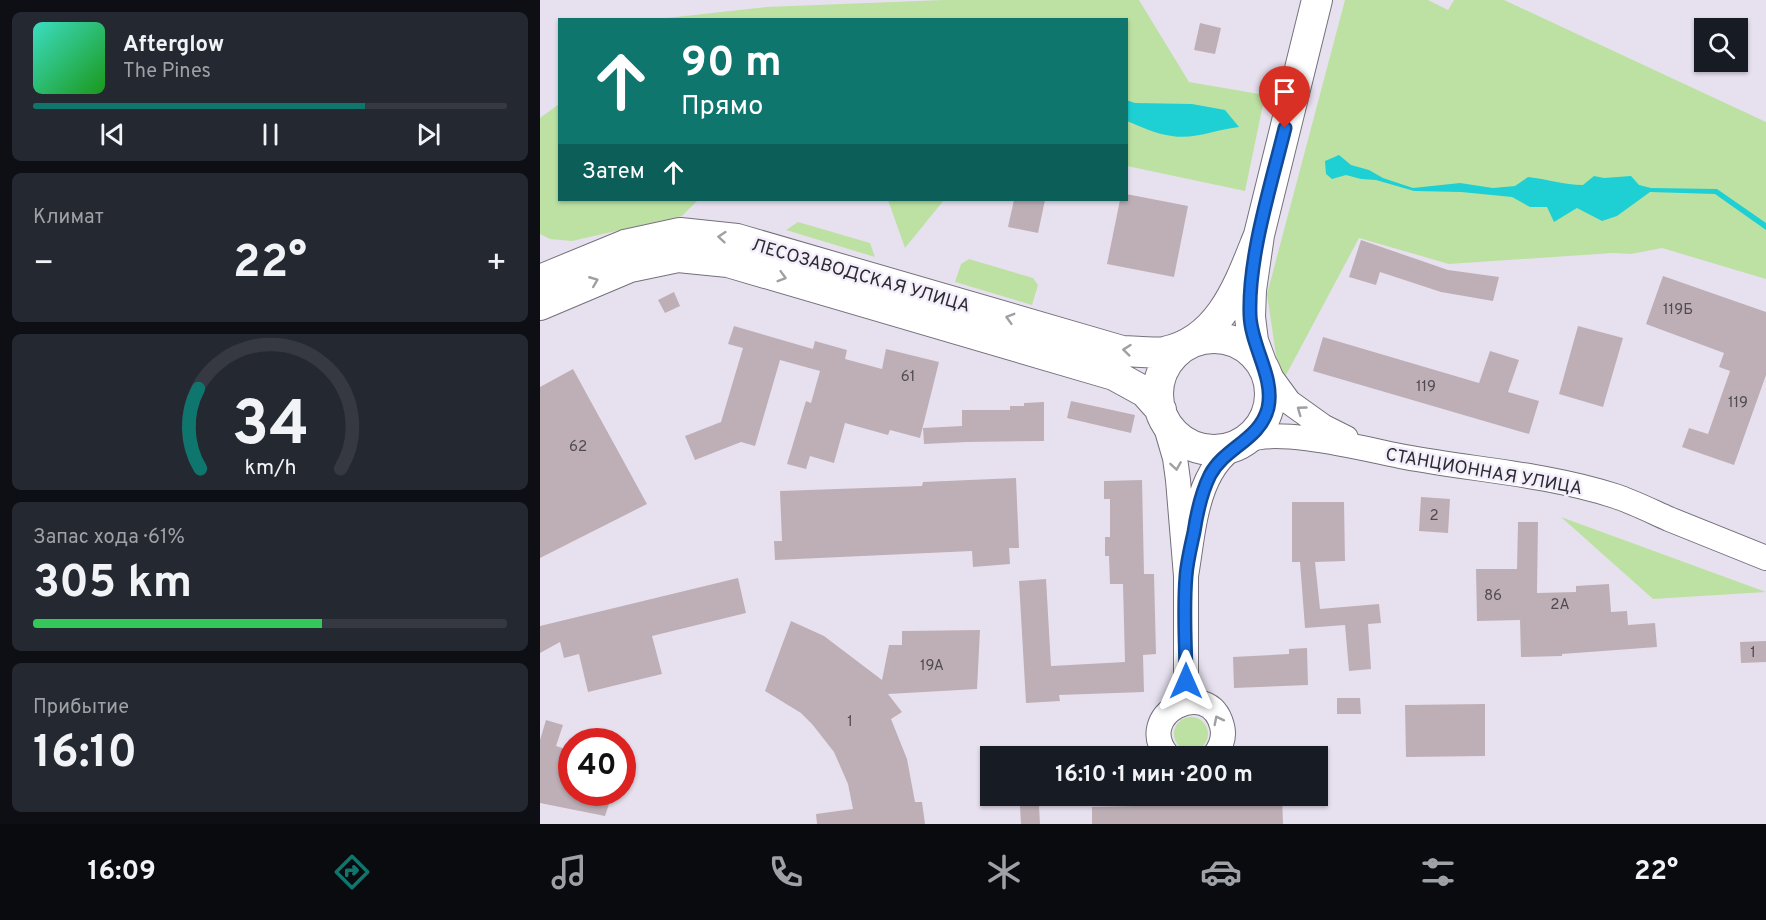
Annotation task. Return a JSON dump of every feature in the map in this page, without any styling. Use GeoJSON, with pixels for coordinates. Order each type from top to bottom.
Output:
{"type":"FeatureCollection","features":[{"type":"Feature","properties":{"kind":"main road"},"geometry":{"type":"LineString","coordinates":[[1259,235],[1237,290],[1226,307],[1207,331],[1184,346],[1171,358],[1162,375],[1158,392],[1165,421],[1177,436],[1198,448],[1209,450],[1228,448],[1245,440],[1260,426],[1268,409],[1270,395],[1268,381],[1253,341],[1250,316],[1251,290],[1259,235],[1317,0]]}},
{"type":"Feature","properties":{"kind":"main road","name":"ЛЕСОЗАВОДСКАЯ УЛИЦА"},"geometry":{"type":"LineString","coordinates":[[544,287],[625,244],[680,233],[737,239],[1122,351],[1162,352],[1184,346]]}},
{"type":"Feature","properties":{"kind":"main road","name":"ЛЕСОЗАВОДСКАЯ УЛИЦА"},"geometry":{"type":"LineString","coordinates":[[544,287],[678,257],[728,262],[1114,375],[1145,392],[1161,410]]}},
{"type":"Feature","properties":{"kind":"main road"},"geometry":{"type":"LineString","coordinates":[[1184,346],[1205,339],[1228,340],[1242,345],[1262,365]]}},
{"type":"Feature","properties":{"kind":"street","name":"СТАНЦИОННАЯ УЛИЦА"},"geometry":{"type":"LineString","coordinates":[[1262,365],[1289,402],[1323,427],[1370,450]]}},
{"type":"Feature","properties":{"kind":"street"},"geometry":{"type":"LineString","coordinates":[[1161,410],[1175,458],[1186,576],[1186,702]]}},
{"type":"Feature","properties":{"kind":"street","name":"СТАНЦИОННАЯ УЛИЦА"},"geometry":{"type":"LineString","coordinates":[[1245,440],[1276,436],[1319,440],[1577,486],[1616,497],[1766,558]]}},
{"type":"Feature","properties":{"kind":"street"},"geometry":{"type":"LineString","coordinates":[[1186,576],[1200,500],[1210,475],[1221,458],[1245,440]]}},
{"type":"Feature","properties":{"kind":"street"},"geometry":{"type":"LineString","coordinates":[[1162,746],[1160,725],[1174,707],[1186,702],[1204,704],[1213,710],[1220,720],[1223,732],[1219,746]]}},
{"type":"Feature","properties":{"kind":"green space"},"geometry":{"type":"Polygon","coordinates":[[[943,0],[1139,0],[1189,82],[1265,95],[1245,191],[1128,166],[1128,18],[667,18],[766,7],[943,0]]]}},
{"type":"Feature","properties":{"kind":"green space"},"geometry":{"type":"Polygon","coordinates":[[[1345,0],[1428,0],[1448,10],[1454,0],[1504,0],[1766,122],[1766,279],[1662,248],[1631,254],[1613,253],[1449,264],[1359,238],[1285,377],[1277,362],[1267,294],[1345,0]]]}},
{"type":"Feature","properties":{"kind":"green space"},"geometry":{"type":"Polygon","coordinates":[[[558,105],[558,201],[697,201],[682,216],[572,241],[550,239],[540,234],[540,118],[558,105]]]}},
{"type":"Feature","properties":{"kind":"green space"},"geometry":{"type":"Polygon","coordinates":[[[888,201],[943,201],[905,248],[888,201]]]}},
{"type":"Feature","properties":{"kind":"green space"},"geometry":{"type":"Polygon","coordinates":[[[798,222],[870,243],[875,257],[786,230],[798,222]]]}},
{"type":"Feature","properties":{"kind":"green space"},"geometry":{"type":"Polygon","coordinates":[[[969,259],[1033,278],[1038,285],[1032,305],[955,282],[961,264],[969,259]]]}},
{"type":"Feature","properties":{"kind":"green space"},"geometry":{"type":"Polygon","coordinates":[[[1561,517],[1766,592],[1653,599],[1561,517]]]}},
{"type":"Feature","properties":{"kind":"green space"},"geometry":{"type":"Polygon","coordinates":[[[1185,718],[1197,718],[1207,728],[1207,740],[1203,746],[1179,746],[1175,740],[1175,728],[1185,718]]]}},
{"type":"Feature","properties":{"kind":"water"},"geometry":{"type":"Polygon","coordinates":[[[1128,101],[1135,103],[1192,104],[1225,110],[1239,127],[1189,137],[1160,134],[1128,121],[1128,101]]]}},
{"type":"Feature","properties":{"kind":"water"},"geometry":{"type":"Polygon","coordinates":[[[1339,155],[1351,165],[1413,188],[1460,183],[1493,188],[1515,186],[1528,177],[1583,185],[1594,176],[1604,178],[1631,176],[1639,185],[1651,188],[1717,189],[1766,223],[1766,230],[1715,194],[1650,192],[1617,216],[1602,221],[1577,208],[1554,222],[1547,207],[1530,207],[1512,197],[1461,192],[1414,191],[1376,180],[1346,175],[1332,179],[1326,174],[1325,161],[1339,155]]]}},
{"type":"Feature","properties":{"kind":"building"},"geometry":{"type":"Polygon","coordinates":[[[1200,23],[1221,28],[1215,54],[1194,50],[1200,23]]]}},
{"type":"Feature","properties":{"kind":"building"},"geometry":{"type":"Polygon","coordinates":[[[1128,194],[1188,206],[1174,277],[1107,264],[1120,201],[1128,201],[1128,194]]]}},
{"type":"Feature","properties":{"kind":"building"},"geometry":{"type":"Polygon","coordinates":[[[1014,201],[1045,201],[1038,233],[1008,227],[1014,201]]]}},
{"type":"Feature","properties":{"kind":"building"},"geometry":{"type":"Polygon","coordinates":[[[1361,240],[1448,270],[1499,277],[1493,301],[1441,292],[1380,272],[1376,285],[1349,277],[1361,240]]]}},
{"type":"Feature","properties":{"kind":"building"},"geometry":{"type":"Polygon","coordinates":[[[1663,276],[1766,312],[1766,375],[1734,465],[1682,447],[1689,428],[1708,434],[1730,371],[1719,367],[1724,353],[1646,324],[1663,276]]]}},
{"type":"Feature","properties":{"kind":"building"},"geometry":{"type":"Polygon","coordinates":[[[674,292],[680,306],[665,313],[658,300],[674,292]]]}},
{"type":"Feature","properties":{"kind":"building"},"geometry":{"type":"Polygon","coordinates":[[[734,326],[813,349],[815,341],[847,350],[845,359],[882,369],[886,349],[939,362],[920,438],[890,430],[888,435],[845,423],[834,463],[810,456],[806,469],[787,464],[806,401],[811,403],[820,371],[780,360],[755,446],[741,442],[695,460],[685,436],[721,422],[743,348],[728,344],[734,326]]]}},
{"type":"Feature","properties":{"kind":"building"},"geometry":{"type":"Polygon","coordinates":[[[1578,326],[1623,338],[1603,407],[1559,394],[1578,326]]]}},
{"type":"Feature","properties":{"kind":"building"},"geometry":{"type":"Polygon","coordinates":[[[1323,337],[1479,383],[1490,351],[1519,360],[1508,392],[1539,401],[1529,434],[1313,371],[1323,337]]]}},
{"type":"Feature","properties":{"kind":"building"},"geometry":{"type":"Polygon","coordinates":[[[573,369],[647,504],[540,558],[540,387],[573,369]]]}},
{"type":"Feature","properties":{"kind":"building"},"geometry":{"type":"Polygon","coordinates":[[[1071,401],[1135,415],[1131,433],[1067,418],[1071,401]]]}},
{"type":"Feature","properties":{"kind":"building"},"geometry":{"type":"Polygon","coordinates":[[[1044,402],[1044,441],[924,444],[923,428],[962,426],[962,410],[1010,410],[1010,406],[1044,402]]]}},
{"type":"Feature","properties":{"kind":"building"},"geometry":{"type":"Polygon","coordinates":[[[1016,478],[1019,548],[1009,548],[1010,564],[973,567],[972,551],[775,560],[774,541],[782,541],[780,491],[922,486],[923,482],[1016,478]]]}},
{"type":"Feature","properties":{"kind":"building"},"geometry":{"type":"Polygon","coordinates":[[[1142,480],[1144,574],[1154,574],[1156,654],[1143,655],[1144,692],[1059,695],[1060,701],[1026,703],[1019,581],[1046,579],[1051,666],[1125,662],[1123,584],[1110,584],[1109,556],[1105,556],[1105,537],[1110,537],[1110,499],[1104,499],[1104,481],[1142,480]]]}},
{"type":"Feature","properties":{"kind":"building"},"geometry":{"type":"Polygon","coordinates":[[[1421,497],[1450,499],[1448,533],[1419,531],[1421,497]]]}},
{"type":"Feature","properties":{"kind":"building"},"geometry":{"type":"Polygon","coordinates":[[[1292,502],[1344,502],[1345,561],[1315,562],[1320,609],[1379,604],[1381,623],[1368,624],[1371,669],[1349,671],[1345,625],[1305,628],[1300,562],[1292,562],[1292,502]]]}},
{"type":"Feature","properties":{"kind":"building"},"geometry":{"type":"Polygon","coordinates":[[[1518,522],[1538,522],[1537,593],[1576,592],[1576,586],[1609,584],[1611,612],[1627,611],[1628,625],[1655,623],[1657,647],[1562,654],[1562,656],[1521,657],[1520,620],[1477,621],[1476,569],[1517,569],[1518,522]]]}},
{"type":"Feature","properties":{"kind":"building"},"geometry":{"type":"Polygon","coordinates":[[[738,578],[746,613],[652,636],[662,674],[588,692],[579,654],[564,658],[560,642],[540,653],[540,626],[738,578]]]}},
{"type":"Feature","properties":{"kind":"building"},"geometry":{"type":"Polygon","coordinates":[[[791,621],[824,636],[882,680],[889,645],[902,645],[902,631],[980,630],[977,689],[888,694],[902,712],[891,719],[907,759],[915,802],[922,802],[925,824],[817,824],[816,814],[853,809],[848,784],[834,752],[801,713],[765,691],[791,621]]]}},
{"type":"Feature","properties":{"kind":"building"},"geometry":{"type":"Polygon","coordinates":[[[1766,641],[1766,662],[1741,663],[1740,642],[1766,641]]]}},
{"type":"Feature","properties":{"kind":"building"},"geometry":{"type":"Polygon","coordinates":[[[1307,648],[1308,685],[1234,688],[1233,657],[1289,654],[1289,649],[1307,648]]]}},
{"type":"Feature","properties":{"kind":"building"},"geometry":{"type":"Polygon","coordinates":[[[1337,698],[1360,698],[1361,714],[1337,714],[1337,698]]]}},
{"type":"Feature","properties":{"kind":"building"},"geometry":{"type":"Polygon","coordinates":[[[1485,704],[1485,756],[1406,757],[1405,705],[1485,704]]]}},
{"type":"Feature","properties":{"kind":"building"},"geometry":{"type":"Polygon","coordinates":[[[546,720],[563,725],[562,728],[558,728],[556,746],[558,747],[558,806],[608,806],[605,816],[540,803],[540,740],[546,720]]]}},
{"type":"Feature","properties":{"kind":"building"},"geometry":{"type":"Polygon","coordinates":[[[1020,806],[1039,806],[1040,824],[1021,824],[1020,806]]]}},
{"type":"Feature","properties":{"kind":"building"},"geometry":{"type":"Polygon","coordinates":[[[1282,806],[1283,824],[1092,824],[1092,807],[1282,806]]]}},
{"type":"Feature","properties":{"kind":"route"},"geometry":{"type":"LineString","coordinates":[[1186,681],[1186,576],[1200,500],[1210,475],[1221,458],[1253,434],[1260,426],[1268,409],[1270,395],[1268,381],[1253,341],[1250,316],[1251,290],[1259,235],[1285,128]]}}]}
